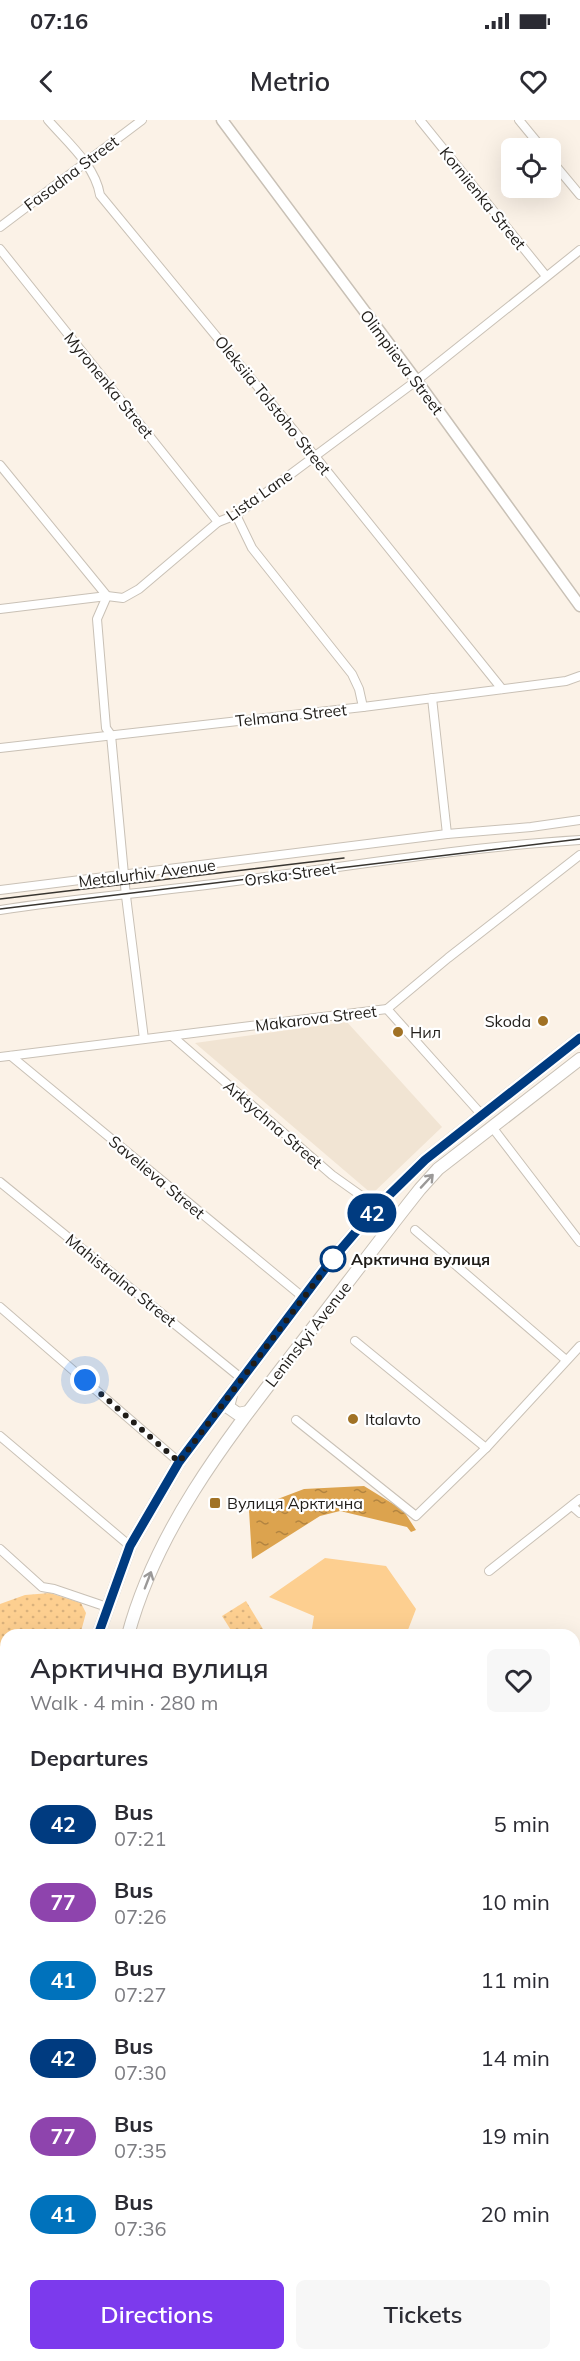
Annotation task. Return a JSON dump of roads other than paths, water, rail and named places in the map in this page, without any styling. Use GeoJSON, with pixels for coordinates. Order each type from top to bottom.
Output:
{"type":"FeatureCollection","features":[{"type":"Feature","properties":{"kind":"main road","name":"Olimpiieva Street"},"geometry":{"type":"LineString","coordinates":[[222,120],[580,606]]}},
{"type":"Feature","properties":{"kind":"main road","name":"Leninskyi Avenue"},"geometry":{"type":"LineString","coordinates":[[100,1629],[130,1546],[179,1462],[330,1262],[377,1207],[425,1160],[580,1038]]}},
{"type":"Feature","properties":{"kind":"main road","name":"Leninskyi Avenue"},"geometry":{"type":"LineString","coordinates":[[130,1629],[156,1559],[194,1489],[235,1429],[420,1189],[438,1169],[580,1059]]}},
{"type":"Feature","properties":{"kind":"main road"},"geometry":{"type":"LineString","coordinates":[[232,1391],[228,1407],[238,1414],[248,1412]]}},
{"type":"Feature","properties":{"kind":"main road"},"geometry":{"type":"LineString","coordinates":[[213,1417],[225,1412],[234,1420],[235,1429]]}},
{"type":"Feature","properties":{"kind":"street","name":"Oleksiia Tolstoho Street"},"geometry":{"type":"LineString","coordinates":[[48,120],[85,163],[98,182],[100,195],[314,455],[502,689]]}},
{"type":"Feature","properties":{"kind":"street","name":"Fasadna Street"},"geometry":{"type":"LineString","coordinates":[[0,226],[142,120]]}},
{"type":"Feature","properties":{"kind":"street","name":"Korniienka Street"},"geometry":{"type":"LineString","coordinates":[[420,120],[546,276]]}},
{"type":"Feature","properties":{"kind":"street"},"geometry":{"type":"LineString","coordinates":[[519,120],[534,138]]}},
{"type":"Feature","properties":{"kind":"street"},"geometry":{"type":"LineString","coordinates":[[561,172],[580,195]]}},
{"type":"Feature","properties":{"kind":"street","name":"Myronenka Street"},"geometry":{"type":"LineString","coordinates":[[0,249],[218,522]]}},
{"type":"Feature","properties":{"kind":"street","name":"Lista Lane"},"geometry":{"type":"LineString","coordinates":[[0,609],[107,596],[123,598],[139,589],[218,522],[236,515],[416,381],[580,250]]}},
{"type":"Feature","properties":{"kind":"street"},"geometry":{"type":"LineString","coordinates":[[0,465],[107,596],[97,619],[106,728],[111,735],[126,896],[144,1039]]}},
{"type":"Feature","properties":{"kind":"street"},"geometry":{"type":"LineString","coordinates":[[236,515],[252,548],[352,674],[359,689],[363,707]]}},
{"type":"Feature","properties":{"kind":"street","name":"Telmana Street"},"geometry":{"type":"LineString","coordinates":[[0,748],[363,707],[566,681],[580,676]]}},
{"type":"Feature","properties":{"kind":"street"},"geometry":{"type":"LineString","coordinates":[[432,698],[447,834]]}},
{"type":"Feature","properties":{"kind":"street","name":"Metalurhiv Avenue"},"geometry":{"type":"LineString","coordinates":[[0,890],[447,834],[580,820]]}},
{"type":"Feature","properties":{"kind":"street","name":"Orska Street"},"geometry":{"type":"LineString","coordinates":[[0,910],[126,896],[380,861],[580,840]]}},
{"type":"Feature","properties":{"kind":"street","name":"Makarova Street"},"geometry":{"type":"LineString","coordinates":[[0,1057],[387,1008],[580,855]]}},
{"type":"Feature","properties":{"kind":"street"},"geometry":{"type":"LineString","coordinates":[[387,1008],[481,1114]]}},
{"type":"Feature","properties":{"kind":"street","name":"Arktychna Street"},"geometry":{"type":"LineString","coordinates":[[172,1036],[332,1175],[377,1207]]}},
{"type":"Feature","properties":{"kind":"street","name":"Savelieva Street"},"geometry":{"type":"LineString","coordinates":[[11,1056],[304,1298]]}},
{"type":"Feature","properties":{"kind":"street"},"geometry":{"type":"LineString","coordinates":[[492,1127],[580,1242]]}},
{"type":"Feature","properties":{"kind":"street","name":"Mahistralna Street"},"geometry":{"type":"LineString","coordinates":[[0,1182],[241,1378]]}},
{"type":"Feature","properties":{"kind":"street"},"geometry":{"type":"LineString","coordinates":[[415,1230],[566,1360]]}},
{"type":"Feature","properties":{"kind":"street"},"geometry":{"type":"LineString","coordinates":[[0,1307],[179,1462]]}},
{"type":"Feature","properties":{"kind":"street"},"geometry":{"type":"LineString","coordinates":[[355,1341],[486,1448]]}},
{"type":"Feature","properties":{"kind":"street"},"geometry":{"type":"LineString","coordinates":[[296,1420],[416,1516],[486,1448],[580,1346]]}},
{"type":"Feature","properties":{"kind":"street"},"geometry":{"type":"LineString","coordinates":[[0,1436],[130,1546]]}},
{"type":"Feature","properties":{"kind":"street"},"geometry":{"type":"LineString","coordinates":[[489,1572],[580,1499]]}},
{"type":"Feature","properties":{"kind":"street"},"geometry":{"type":"LineString","coordinates":[[572,1506],[580,1513]]}},
{"type":"Feature","properties":{"kind":"street"},"geometry":{"type":"LineString","coordinates":[[0,1548],[42,1587],[107,1607]]}},
{"type":"Feature","properties":{"kind":"water"},"geometry":{"type":"Polygon","coordinates":[[[364,1486],[403,1510],[416,1530],[411,1532],[407,1527],[340,1511],[320,1516],[252,1559],[249,1510],[304,1489],[364,1486]]]}},
{"type":"Feature","properties":{"kind":"tram line"},"geometry":{"type":"LineString","coordinates":[[0,909],[580,839]]}},
{"type":"Feature","properties":{"kind":"tram line"},"geometry":{"type":"LineString","coordinates":[[0,899],[344,858]]}},
{"type":"Feature","properties":{"kind":"place","name":"Skoda"},"geometry":{"type":"Point","coordinates":[543,1021]}},
{"type":"Feature","properties":{"kind":"place","name":"Нил"},"geometry":{"type":"Point","coordinates":[398,1032]}},
{"type":"Feature","properties":{"kind":"place","name":"Арктична вулиця"},"geometry":{"type":"Point","coordinates":[333,1259]}},
{"type":"Feature","properties":{"kind":"place","name":"Italavto"},"geometry":{"type":"Point","coordinates":[353,1419]}},
{"type":"Feature","properties":{"kind":"place","name":"Вулиця Арктична"},"geometry":{"type":"Point","coordinates":[215,1503]}}]}
